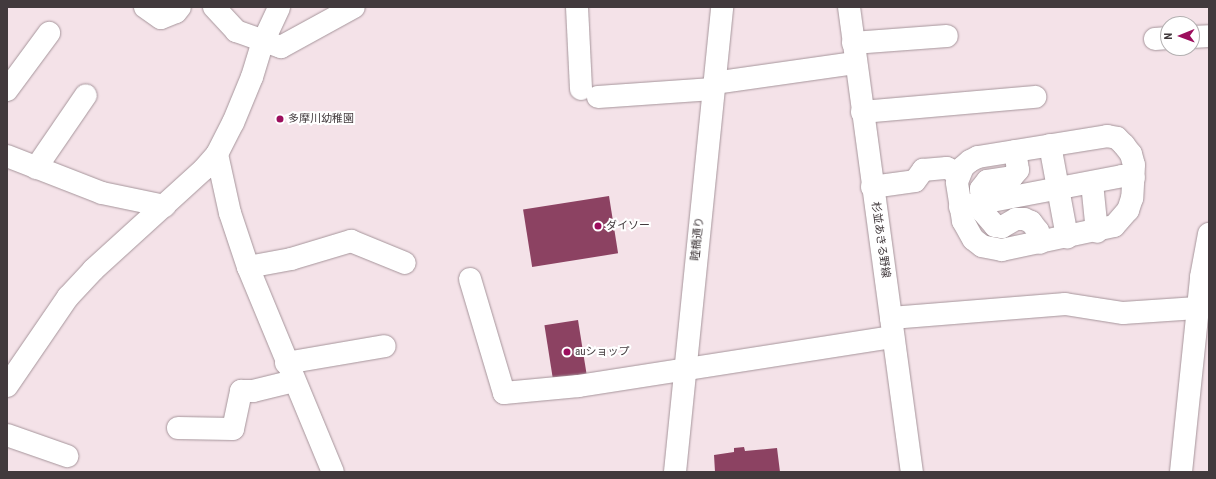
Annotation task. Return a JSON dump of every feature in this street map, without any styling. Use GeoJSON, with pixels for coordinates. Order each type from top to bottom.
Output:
{"type":"FeatureCollection","features":[{"type":"Feature","properties":{"kind":"street"},"geometry":{"type":"LineString","coordinates":[[145,7],[161,18],[176,12],[180,7]]}},
{"type":"Feature","properties":{"kind":"street"},"geometry":{"type":"LineString","coordinates":[[214,7],[236,31],[262,42],[280,47],[354,7]]}},
{"type":"Feature","properties":{"kind":"street"},"geometry":{"type":"LineString","coordinates":[[7,386],[68,296],[93,270],[165,206],[217,154],[252,77],[262,42],[279,7]]}},
{"type":"Feature","properties":{"kind":"street"},"geometry":{"type":"LineString","coordinates":[[577,7],[590,93],[714,86],[854,53],[947,36]]}},
{"type":"Feature","properties":{"kind":"street","name":"睦橋通り"},"geometry":{"type":"LineString","coordinates":[[675,472],[722,7]]}},
{"type":"Feature","properties":{"kind":"street","name":"杉並あきる野線"},"geometry":{"type":"LineString","coordinates":[[849,7],[872,188],[912,472]]}},
{"type":"Feature","properties":{"kind":"street"},"geometry":{"type":"LineString","coordinates":[[7,90],[49,33]]}},
{"type":"Feature","properties":{"kind":"street"},"geometry":{"type":"LineString","coordinates":[[36,168],[86,95]]}},
{"type":"Feature","properties":{"kind":"street"},"geometry":{"type":"LineString","coordinates":[[862,112],[1035,97]]}},
{"type":"Feature","properties":{"kind":"street"},"geometry":{"type":"LineString","coordinates":[[1107,136],[1117,138],[1131,154],[1134,165],[1132,198],[1125,214],[1114,226],[1097,232],[1002,250],[982,246],[968,231],[960,207],[957,182],[963,167],[978,158],[1050,145],[1107,136]]}},
{"type":"Feature","properties":{"kind":"street"},"geometry":{"type":"LineString","coordinates":[[1050,145],[1067,237]]}},
{"type":"Feature","properties":{"kind":"street"},"geometry":{"type":"LineString","coordinates":[[1015,151],[1018,170],[1012,177],[987,181],[981,189],[981,203],[987,220],[995,226],[1002,227],[1016,219],[1024,219],[1038,231],[1040,242]]}},
{"type":"Feature","properties":{"kind":"street"},"geometry":{"type":"LineString","coordinates":[[217,154],[230,213],[248,267],[290,372],[333,472]]}},
{"type":"Feature","properties":{"kind":"street"},"geometry":{"type":"LineString","coordinates":[[7,156],[102,193],[165,206]]}},
{"type":"Feature","properties":{"kind":"street"},"geometry":{"type":"LineString","coordinates":[[872,188],[915,181],[923,170],[947,168],[959,174]]}},
{"type":"Feature","properties":{"kind":"street"},"geometry":{"type":"LineString","coordinates":[[960,207],[1122,176],[1134,178]]}},
{"type":"Feature","properties":{"kind":"street"},"geometry":{"type":"LineString","coordinates":[[1092,182],[1097,232]]}},
{"type":"Feature","properties":{"kind":"street"},"geometry":{"type":"LineString","coordinates":[[1181,472],[1200,363],[1197,308],[1209,234]]}},
{"type":"Feature","properties":{"kind":"street"},"geometry":{"type":"LineString","coordinates":[[248,267],[291,259],[351,241],[404,263]]}},
{"type":"Feature","properties":{"kind":"street"},"geometry":{"type":"LineString","coordinates":[[470,279],[504,393],[579,386],[685,368],[892,328],[1065,304],[1123,313],[1197,308]]}},
{"type":"Feature","properties":{"kind":"street"},"geometry":{"type":"LineString","coordinates":[[178,428],[233,429],[241,391],[253,391],[290,372],[385,346]]}},
{"type":"Feature","properties":{"kind":"street"},"geometry":{"type":"LineString","coordinates":[[7,435],[66,456]]}},
{"type":"Feature","properties":{"kind":"building"},"geometry":{"type":"Polygon","coordinates":[[[609,196],[618,253],[532,267],[523,210],[609,196]]]}},
{"type":"Feature","properties":{"kind":"building"},"geometry":{"type":"Polygon","coordinates":[[[578,320],[587,374],[553,380],[544,325],[578,320]]]}},
{"type":"Feature","properties":{"kind":"building"},"geometry":{"type":"Polygon","coordinates":[[[744,447],[745,451],[777,448],[780,472],[715,472],[714,455],[734,452],[734,448],[744,447]]]}},
{"type":"Feature","properties":{"kind":"place","name":"多摩川幼稚園"},"geometry":{"type":"Point","coordinates":[280,119]}},
{"type":"Feature","properties":{"kind":"place","name":"ダイソー"},"geometry":{"type":"Point","coordinates":[598,226]}},
{"type":"Feature","properties":{"kind":"place","name":"auショップ"},"geometry":{"type":"Point","coordinates":[567,352]}}]}
